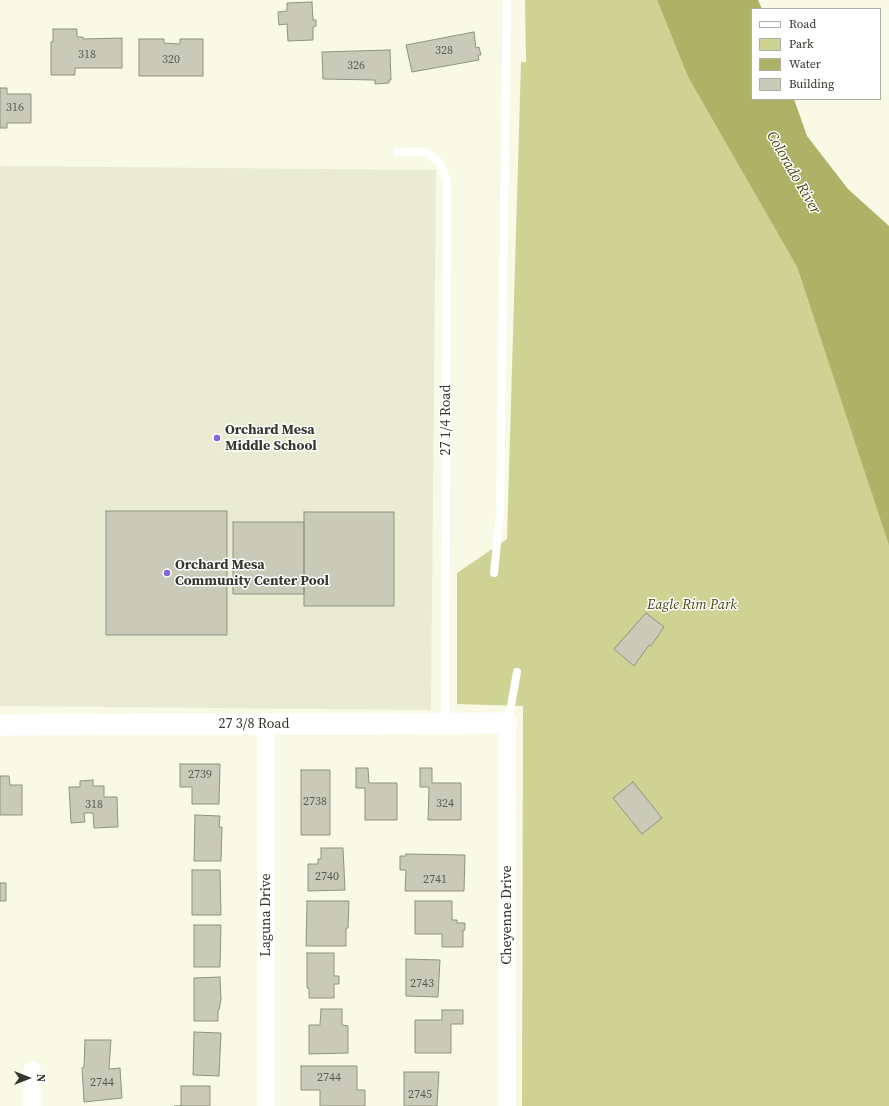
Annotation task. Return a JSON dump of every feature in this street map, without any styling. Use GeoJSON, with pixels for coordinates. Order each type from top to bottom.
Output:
{"type":"FeatureCollection","features":[{"type":"Feature","properties":{"kind":"street","name":"Laguna Drive"},"geometry":{"type":"LineString","coordinates":[[266,724],[266,1106]]}},
{"type":"Feature","properties":{"kind":"street","name":"27 3/8 Road"},"geometry":{"type":"LineString","coordinates":[[0,725],[507,724]]}},
{"type":"Feature","properties":{"kind":"street","name":"Cheyenne Drive"},"geometry":{"type":"LineString","coordinates":[[506,1106],[507,724]]}},
{"type":"Feature","properties":{"kind":"street"},"geometry":{"type":"LineString","coordinates":[[32,1070],[32,1106]]}},
{"type":"Feature","properties":{"kind":"lane"},"geometry":{"type":"LineString","coordinates":[[494,573],[500,506],[507,0]]}},
{"type":"Feature","properties":{"kind":"lane","name":"27 1/4 Road"},"geometry":{"type":"LineString","coordinates":[[398,152],[426,152],[440,163],[446,181],[445,724]]}},
{"type":"Feature","properties":{"kind":"lane"},"geometry":{"type":"LineString","coordinates":[[507,724],[517,672]]}},
{"type":"Feature","properties":{"kind":"shaded area","name":"Orchard Mesa Middle School"},"geometry":{"type":"Polygon","coordinates":[[[0,166],[436,170],[431,710],[0,706],[0,166]]]}},
{"type":"Feature","properties":{"kind":"green space","name":"Eagle Rim Park"},"geometry":{"type":"Polygon","coordinates":[[[525,0],[657,0],[688,77],[797,267],[889,543],[889,1106],[522,1106],[523,706],[457,704],[457,573],[507,539],[521,62],[526,62],[525,0]]]}},
{"type":"Feature","properties":{"kind":"water","name":"Colorado River"},"geometry":{"type":"Polygon","coordinates":[[[657,0],[758,0],[762,8],[751,8],[751,100],[794,100],[807,136],[848,189],[889,226],[889,545],[797,267],[688,77],[657,0]]]}},
{"type":"Feature","properties":{"kind":"building"},"geometry":{"type":"Polygon","coordinates":[[[312,2],[313,20],[316,20],[316,26],[313,27],[313,40],[288,41],[287,24],[279,25],[278,12],[287,11],[287,3],[312,2]]]}},
{"type":"Feature","properties":{"kind":"building"},"geometry":{"type":"Polygon","coordinates":[[[53,29],[77,29],[77,37],[83,37],[83,39],[122,38],[122,68],[75,68],[75,75],[51,75],[51,42],[53,42],[53,29]]]}},
{"type":"Feature","properties":{"kind":"building"},"geometry":{"type":"Polygon","coordinates":[[[474,32],[476,48],[479,47],[481,55],[478,55],[479,60],[412,72],[406,45],[474,32]]]}},
{"type":"Feature","properties":{"kind":"building"},"geometry":{"type":"Polygon","coordinates":[[[139,39],[164,39],[164,43],[180,44],[180,39],[203,39],[203,76],[139,76],[139,39]]]}},
{"type":"Feature","properties":{"kind":"building"},"geometry":{"type":"Polygon","coordinates":[[[390,50],[391,80],[389,80],[389,83],[375,84],[375,80],[323,79],[322,52],[390,50]]]}},
{"type":"Feature","properties":{"kind":"building"},"geometry":{"type":"Polygon","coordinates":[[[0,88],[7,88],[7,94],[31,94],[31,123],[7,123],[7,128],[0,128],[0,88]]]}},
{"type":"Feature","properties":{"kind":"building","name":"Orchard Mesa Community Center Pool"},"geometry":{"type":"Polygon","coordinates":[[[106,511],[227,511],[227,635],[106,635],[106,511]]]}},
{"type":"Feature","properties":{"kind":"building"},"geometry":{"type":"Polygon","coordinates":[[[304,512],[394,512],[394,606],[304,606],[304,512]]]}},
{"type":"Feature","properties":{"kind":"building"},"geometry":{"type":"Polygon","coordinates":[[[233,522],[304,522],[304,594],[233,594],[233,522]]]}},
{"type":"Feature","properties":{"kind":"building"},"geometry":{"type":"Polygon","coordinates":[[[646,613],[664,627],[651,646],[649,645],[634,666],[614,649],[646,613]]]}},
{"type":"Feature","properties":{"kind":"building"},"geometry":{"type":"Polygon","coordinates":[[[180,764],[220,764],[219,804],[192,804],[192,787],[180,787],[180,764]]]}},
{"type":"Feature","properties":{"kind":"building"},"geometry":{"type":"Polygon","coordinates":[[[356,768],[368,768],[369,783],[397,783],[397,820],[365,820],[365,788],[356,788],[356,768]]]}},
{"type":"Feature","properties":{"kind":"building"},"geometry":{"type":"Polygon","coordinates":[[[420,768],[432,768],[432,783],[461,783],[461,820],[428,820],[429,787],[420,787],[420,768]]]}},
{"type":"Feature","properties":{"kind":"building"},"geometry":{"type":"Polygon","coordinates":[[[301,770],[330,770],[330,835],[301,835],[301,770]]]}},
{"type":"Feature","properties":{"kind":"building"},"geometry":{"type":"Polygon","coordinates":[[[0,776],[9,776],[10,785],[22,785],[22,815],[0,815],[0,776]]]}},
{"type":"Feature","properties":{"kind":"building"},"geometry":{"type":"Polygon","coordinates":[[[93,780],[93,786],[104,786],[104,797],[117,797],[118,827],[94,828],[93,813],[84,813],[85,822],[71,823],[69,787],[80,787],[80,781],[93,780]]]}},
{"type":"Feature","properties":{"kind":"building"},"geometry":{"type":"Polygon","coordinates":[[[633,782],[662,818],[642,834],[613,798],[633,782]]]}},
{"type":"Feature","properties":{"kind":"building"},"geometry":{"type":"Polygon","coordinates":[[[195,815],[220,816],[219,827],[222,827],[221,861],[194,861],[195,815]]]}},
{"type":"Feature","properties":{"kind":"building"},"geometry":{"type":"Polygon","coordinates":[[[321,848],[343,848],[345,890],[308,891],[308,864],[318,864],[318,859],[321,859],[321,848]]]}},
{"type":"Feature","properties":{"kind":"building"},"geometry":{"type":"Polygon","coordinates":[[[406,854],[465,855],[464,891],[405,891],[406,870],[400,870],[400,856],[406,856],[406,854]]]}},
{"type":"Feature","properties":{"kind":"building"},"geometry":{"type":"Polygon","coordinates":[[[192,870],[220,870],[221,915],[192,915],[192,870]]]}},
{"type":"Feature","properties":{"kind":"building"},"geometry":{"type":"Polygon","coordinates":[[[0,883],[6,883],[6,901],[0,901],[0,883]]]}},
{"type":"Feature","properties":{"kind":"building"},"geometry":{"type":"Polygon","coordinates":[[[307,901],[349,901],[346,946],[306,946],[307,901]]]}},
{"type":"Feature","properties":{"kind":"building"},"geometry":{"type":"Polygon","coordinates":[[[415,901],[452,901],[452,920],[457,920],[457,923],[465,923],[465,930],[463,930],[463,947],[442,947],[442,934],[415,934],[415,901]]]}},
{"type":"Feature","properties":{"kind":"building"},"geometry":{"type":"Polygon","coordinates":[[[194,925],[221,925],[220,967],[194,967],[194,925]]]}},
{"type":"Feature","properties":{"kind":"building"},"geometry":{"type":"Polygon","coordinates":[[[307,953],[334,953],[334,976],[339,976],[339,984],[334,984],[334,998],[309,998],[309,988],[307,988],[307,953]]]}},
{"type":"Feature","properties":{"kind":"building"},"geometry":{"type":"Polygon","coordinates":[[[406,959],[440,960],[438,997],[406,996],[406,959]]]}},
{"type":"Feature","properties":{"kind":"building"},"geometry":{"type":"Polygon","coordinates":[[[220,977],[221,999],[218,1010],[218,1021],[194,1021],[194,978],[220,977]]]}},
{"type":"Feature","properties":{"kind":"building"},"geometry":{"type":"Polygon","coordinates":[[[321,1009],[342,1009],[342,1025],[348,1026],[348,1053],[309,1054],[309,1025],[320,1025],[321,1009]]]}},
{"type":"Feature","properties":{"kind":"building"},"geometry":{"type":"Polygon","coordinates":[[[442,1010],[463,1010],[463,1024],[451,1024],[451,1053],[415,1053],[415,1020],[442,1020],[442,1010]]]}},
{"type":"Feature","properties":{"kind":"building"},"geometry":{"type":"Polygon","coordinates":[[[194,1032],[221,1033],[219,1076],[193,1075],[194,1032]]]}},
{"type":"Feature","properties":{"kind":"building"},"geometry":{"type":"Polygon","coordinates":[[[85,1040],[111,1040],[109,1069],[120,1068],[122,1098],[84,1102],[82,1068],[84,1067],[85,1040]]]}},
{"type":"Feature","properties":{"kind":"building"},"geometry":{"type":"Polygon","coordinates":[[[301,1066],[357,1066],[357,1090],[365,1090],[365,1106],[320,1106],[320,1090],[301,1090],[301,1066]]]}},
{"type":"Feature","properties":{"kind":"building"},"geometry":{"type":"Polygon","coordinates":[[[404,1072],[439,1072],[437,1106],[404,1106],[404,1072]]]}},
{"type":"Feature","properties":{"kind":"building"},"geometry":{"type":"Polygon","coordinates":[[[181,1086],[210,1086],[210,1106],[181,1106],[181,1086]]]}},
{"type":"Feature","properties":{"kind":"place","name":"Orchard Mesa Middle School"},"geometry":{"type":"Point","coordinates":[217,438]}},
{"type":"Feature","properties":{"kind":"place","name":"Orchard Mesa Community Center Pool"},"geometry":{"type":"Point","coordinates":[167,573]}}]}
